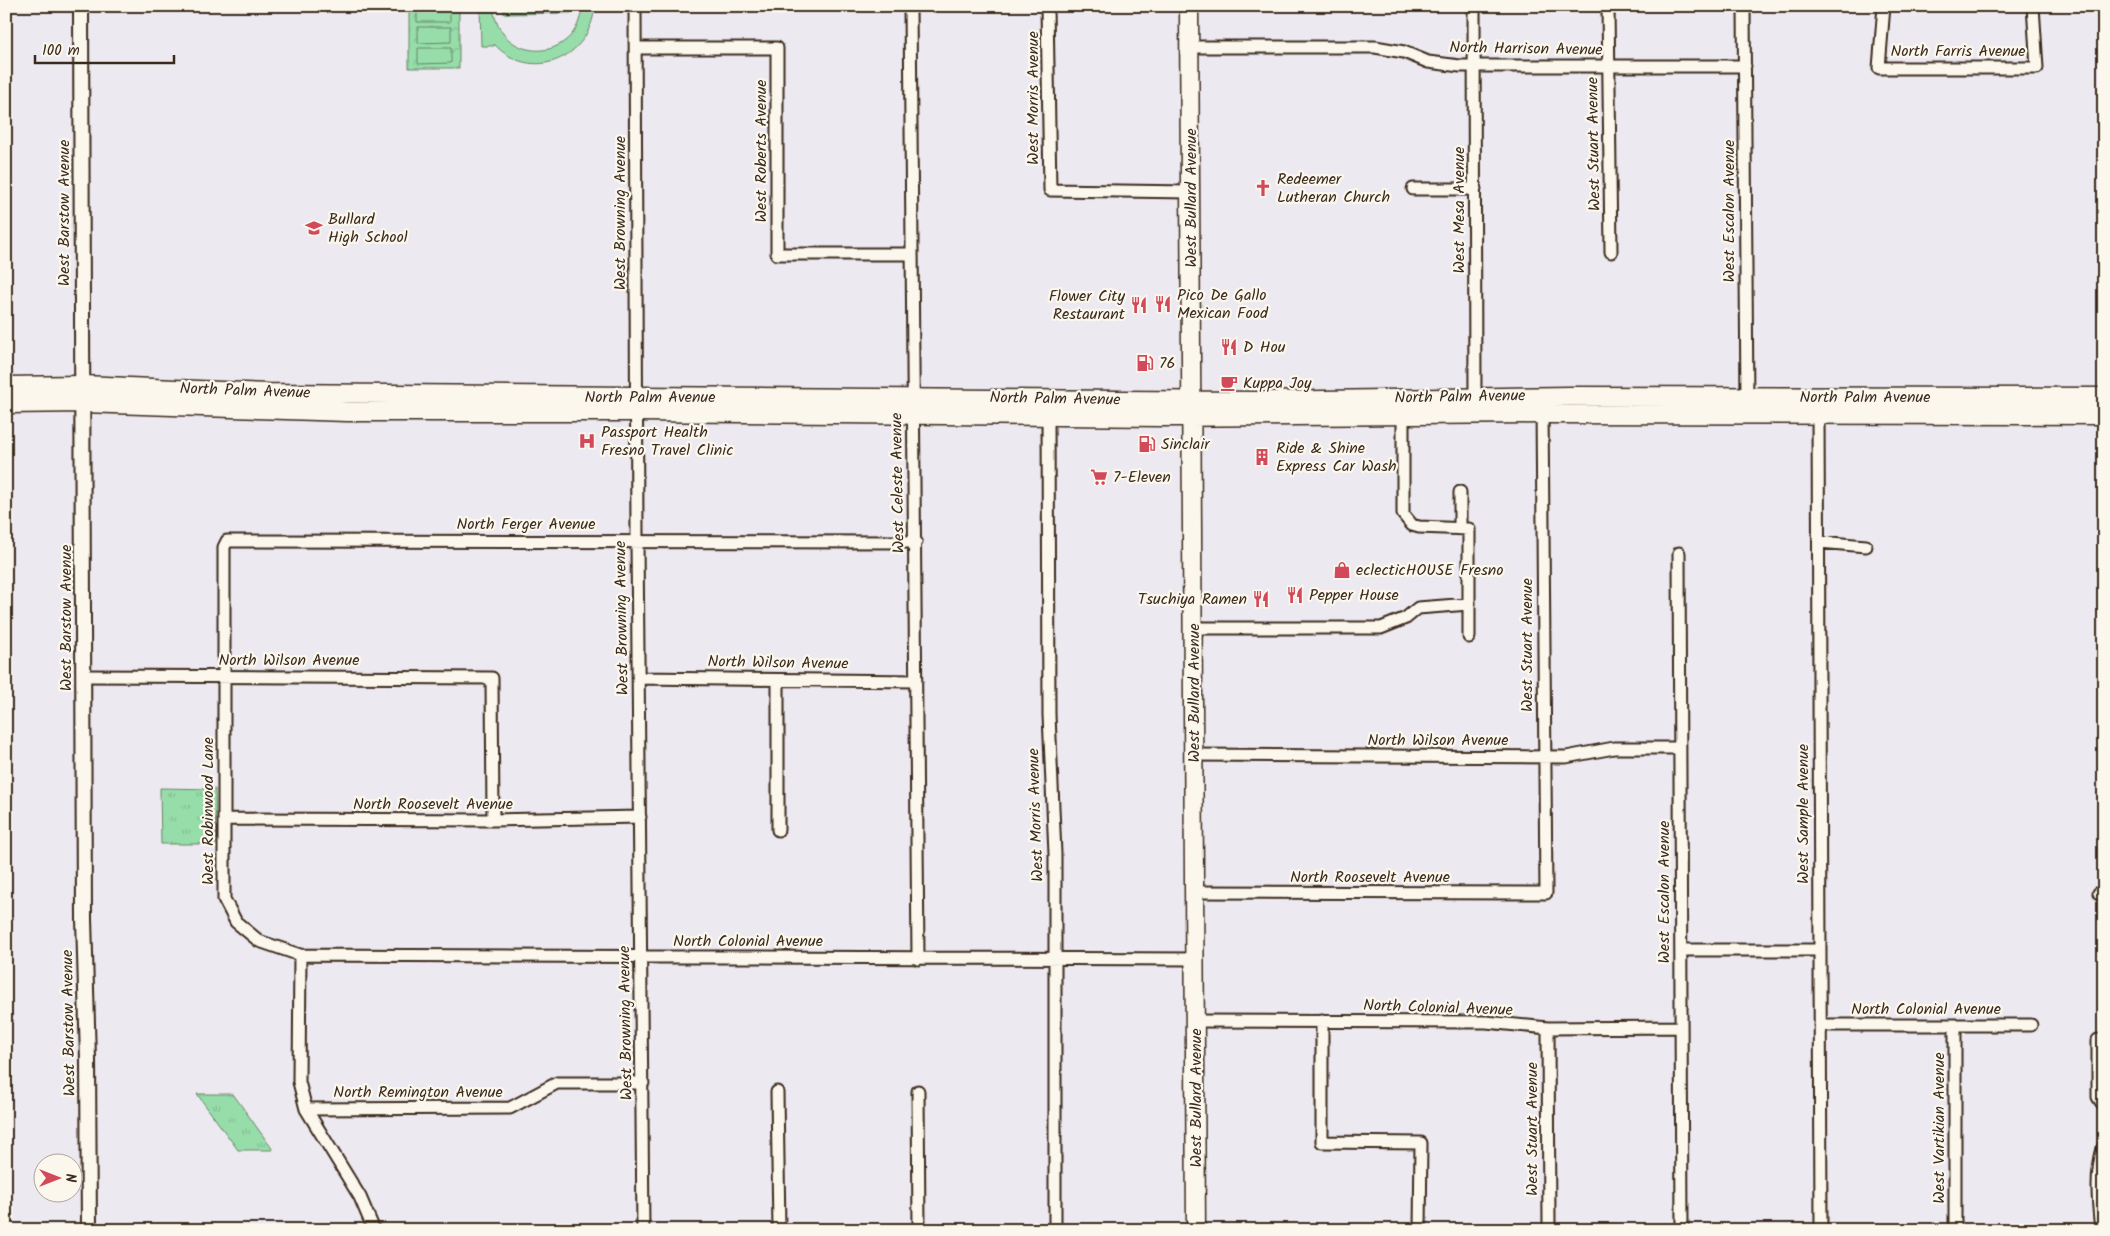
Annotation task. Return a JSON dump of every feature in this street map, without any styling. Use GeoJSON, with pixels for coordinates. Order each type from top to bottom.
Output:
{"type":"FeatureCollection","features":[{"type":"Feature","properties":{"kind":"main road","name":"West Bullard Avenue"},"geometry":{"type":"LineString","coordinates":[[1189,6],[1193,409],[1196,1230]]}},
{"type":"Feature","properties":{"kind":"main road","name":"North Palm Avenue"},"geometry":{"type":"LineString","coordinates":[[6,386],[83,394],[268,393],[637,404],[914,407],[1193,409],[1413,398],[1476,397],[1542,405],[1747,415],[1818,406],[2104,397]]}},
{"type":"Feature","properties":{"kind":"main road","name":"North Palm Avenue"},"geometry":{"type":"LineString","coordinates":[[6,404],[83,394]]}},
{"type":"Feature","properties":{"kind":"main road","name":"North Palm Avenue"},"geometry":{"type":"LineString","coordinates":[[1193,409],[1318,417],[1403,416],[1476,414],[1542,405],[1747,397],[1818,406],[2104,415]]}},
{"type":"Feature","properties":{"kind":"main road"},"geometry":{"type":"LineString","coordinates":[[1318,417],[1320,411],[1325,408],[1377,407],[1413,398]]}},
{"type":"Feature","properties":{"kind":"street","name":"West Barstow Avenue"},"geometry":{"type":"LineString","coordinates":[[81,6],[84,919],[88,1059],[89,1230]]}},
{"type":"Feature","properties":{"kind":"street","name":"West Browning Avenue"},"geometry":{"type":"LineString","coordinates":[[635,6],[637,540],[644,1230]]}},
{"type":"Feature","properties":{"kind":"street","name":"West Celeste Avenue"},"geometry":{"type":"LineString","coordinates":[[910,6],[916,542],[918,959]]}},
{"type":"Feature","properties":{"kind":"street","name":"West Morris Avenue"},"geometry":{"type":"LineString","coordinates":[[1048,6],[1050,190],[1191,192]]}},
{"type":"Feature","properties":{"kind":"street","name":"West Mesa Avenue"},"geometry":{"type":"LineString","coordinates":[[1474,6],[1476,414]]}},
{"type":"Feature","properties":{"kind":"street","name":"West Stuart Avenue"},"geometry":{"type":"LineString","coordinates":[[1608,6],[1611,252]]}},
{"type":"Feature","properties":{"kind":"street","name":"West Escalon Avenue"},"geometry":{"type":"LineString","coordinates":[[1744,6],[1747,415]]}},
{"type":"Feature","properties":{"kind":"street","name":"North Farris Avenue"},"geometry":{"type":"LineString","coordinates":[[1884,6],[1879,68],[2037,68],[2033,6]]}},
{"type":"Feature","properties":{"kind":"street","name":"North Harrison Avenue"},"geometry":{"type":"LineString","coordinates":[[1190,47],[1375,47],[1404,52],[1441,65],[1745,66]]}},
{"type":"Feature","properties":{"kind":"street","name":"West Roberts Avenue"},"geometry":{"type":"LineString","coordinates":[[636,48],[778,48],[777,254],[912,254]]}},
{"type":"Feature","properties":{"kind":"street"},"geometry":{"type":"LineString","coordinates":[[1413,189],[1476,189]]}},
{"type":"Feature","properties":{"kind":"street","name":"West Stuart Avenue"},"geometry":{"type":"LineString","coordinates":[[1542,405],[1546,894]]}},
{"type":"Feature","properties":{"kind":"street","name":"West Sample Avenue"},"geometry":{"type":"LineString","coordinates":[[1818,406],[1821,1230]]}},
{"type":"Feature","properties":{"kind":"street","name":"West Morris Avenue"},"geometry":{"type":"LineString","coordinates":[[1048,408],[1048,715],[1055,854],[1055,1216],[1053,1230]]}},
{"type":"Feature","properties":{"kind":"street"},"geometry":{"type":"LineString","coordinates":[[1403,416],[1403,504],[1406,520],[1412,525],[1419,527],[1469,529],[1469,637]]}},
{"type":"Feature","properties":{"kind":"street"},"geometry":{"type":"LineString","coordinates":[[1460,492],[1460,529]]}},
{"type":"Feature","properties":{"kind":"street","name":"North Ferger Avenue"},"geometry":{"type":"LineString","coordinates":[[227,541],[637,540],[916,542]]}},
{"type":"Feature","properties":{"kind":"street","name":"West Robinwood Lane"},"geometry":{"type":"LineString","coordinates":[[227,541],[224,547],[224,898],[236,922],[259,941],[300,955]]}},
{"type":"Feature","properties":{"kind":"street"},"geometry":{"type":"LineString","coordinates":[[1819,542],[1866,546]]}},
{"type":"Feature","properties":{"kind":"street","name":"West Escalon Avenue"},"geometry":{"type":"LineString","coordinates":[[1679,554],[1682,1230]]}},
{"type":"Feature","properties":{"kind":"street"},"geometry":{"type":"LineString","coordinates":[[1194,628],[1381,628],[1406,618],[1418,608],[1469,604]]}},
{"type":"Feature","properties":{"kind":"street","name":"North Wilson Avenue"},"geometry":{"type":"LineString","coordinates":[[84,676],[492,678],[493,820]]}},
{"type":"Feature","properties":{"kind":"street","name":"North Wilson Avenue"},"geometry":{"type":"LineString","coordinates":[[639,678],[916,681]]}},
{"type":"Feature","properties":{"kind":"street"},"geometry":{"type":"LineString","coordinates":[[778,680],[778,830]]}},
{"type":"Feature","properties":{"kind":"street","name":"North Wilson Avenue"},"geometry":{"type":"LineString","coordinates":[[1194,755],[1544,757],[1578,755],[1614,748],[1680,748]]}},
{"type":"Feature","properties":{"kind":"street","name":"North Roosevelt Avenue"},"geometry":{"type":"LineString","coordinates":[[225,819],[493,820],[640,817]]}},
{"type":"Feature","properties":{"kind":"street","name":"North Roosevelt Avenue"},"geometry":{"type":"LineString","coordinates":[[1195,892],[1546,894]]}},
{"type":"Feature","properties":{"kind":"street"},"geometry":{"type":"LineString","coordinates":[[1680,950],[1820,950]]}},
{"type":"Feature","properties":{"kind":"street"},"geometry":{"type":"LineString","coordinates":[[300,955],[299,1082],[306,1109],[360,1197],[374,1230]]}},
{"type":"Feature","properties":{"kind":"street","name":"North Colonial Avenue"},"geometry":{"type":"LineString","coordinates":[[300,955],[1196,959]]}},
{"type":"Feature","properties":{"kind":"street","name":"North Colonial Avenue"},"geometry":{"type":"LineString","coordinates":[[1196,1021],[1486,1022],[1548,1028],[1680,1027]]}},
{"type":"Feature","properties":{"kind":"street"},"geometry":{"type":"LineString","coordinates":[[1322,1021],[1322,1142],[1420,1143],[1420,1230]]}},
{"type":"Feature","properties":{"kind":"street","name":"North Colonial Avenue"},"geometry":{"type":"LineString","coordinates":[[1820,1025],[2031,1025]]}},
{"type":"Feature","properties":{"kind":"street","name":"West Vartikian Avenue"},"geometry":{"type":"LineString","coordinates":[[1954,1026],[1955,1230]]}},
{"type":"Feature","properties":{"kind":"street","name":"West Stuart Avenue"},"geometry":{"type":"LineString","coordinates":[[1548,1028],[1549,1230]]}},
{"type":"Feature","properties":{"kind":"street"},"geometry":{"type":"LineString","coordinates":[[2104,1040],[2098,1040],[2098,1097],[2104,1106]]}},
{"type":"Feature","properties":{"kind":"street","name":"North Remington Avenue"},"geometry":{"type":"LineString","coordinates":[[306,1109],[510,1108],[557,1083],[643,1083]]}},
{"type":"Feature","properties":{"kind":"street"},"geometry":{"type":"LineString","coordinates":[[918,1091],[918,1230]]}},
{"type":"Feature","properties":{"kind":"street"},"geometry":{"type":"LineString","coordinates":[[777,1092],[779,1230]]}},
{"type":"Feature","properties":{"kind":"street"},"geometry":{"type":"LineString","coordinates":[[2101,1230],[2098,1197],[2098,1163],[2104,1145]]}},
{"type":"Feature","properties":{"kind":"green space"},"geometry":{"type":"Polygon","coordinates":[[[409,6],[459,6],[459,68],[409,68],[409,6]]]}},
{"type":"Feature","properties":{"kind":"green space"},"geometry":{"type":"Polygon","coordinates":[[[450,6],[450,22],[417,22],[417,7],[450,6]]]}},
{"type":"Feature","properties":{"kind":"green space"},"geometry":{"type":"Polygon","coordinates":[[[480,6],[493,6],[498,25],[508,39],[522,47],[538,50],[553,47],[567,39],[577,25],[582,6],[595,6],[591,24],[582,40],[571,52],[557,60],[541,64],[525,62],[509,56],[494,44],[494,46],[481,46],[480,6]]]}},
{"type":"Feature","properties":{"kind":"green space"},"geometry":{"type":"Polygon","coordinates":[[[504,6],[571,6],[571,13],[504,14],[504,6]]]}},
{"type":"Feature","properties":{"kind":"green space"},"geometry":{"type":"Polygon","coordinates":[[[418,27],[451,27],[451,42],[418,43],[418,27]]]}},
{"type":"Feature","properties":{"kind":"green space"},"geometry":{"type":"Polygon","coordinates":[[[418,48],[451,48],[451,63],[418,64],[418,48]]]}},
{"type":"Feature","properties":{"kind":"green space"},"geometry":{"type":"Polygon","coordinates":[[[160,788],[215,789],[216,844],[161,844],[160,788]]]}},
{"type":"Feature","properties":{"kind":"green space"},"geometry":{"type":"Polygon","coordinates":[[[197,1094],[233,1094],[273,1150],[238,1150],[197,1094]]]}},
{"type":"Feature","properties":{"kind":"place","name":"Redeemer Lutheran Church"},"geometry":{"type":"Point","coordinates":[1263,188]}},
{"type":"Feature","properties":{"kind":"place","name":"Bullard High School"},"geometry":{"type":"Point","coordinates":[314,228]}},
{"type":"Feature","properties":{"kind":"place","name":"Pico De Gallo Mexican Food"},"geometry":{"type":"Point","coordinates":[1163,304]}},
{"type":"Feature","properties":{"kind":"place","name":"Flower City Restaurant"},"geometry":{"type":"Point","coordinates":[1139,305]}},
{"type":"Feature","properties":{"kind":"place","name":"D Hou"},"geometry":{"type":"Point","coordinates":[1229,347]}},
{"type":"Feature","properties":{"kind":"place","name":"76"},"geometry":{"type":"Point","coordinates":[1145,363]}},
{"type":"Feature","properties":{"kind":"place","name":"Kuppa Joy"},"geometry":{"type":"Point","coordinates":[1229,383]}},
{"type":"Feature","properties":{"kind":"place","name":"Passport Health Fresno Travel Clinic"},"geometry":{"type":"Point","coordinates":[587,441]}},
{"type":"Feature","properties":{"kind":"place","name":"Sinclair"},"geometry":{"type":"Point","coordinates":[1147,444]}},
{"type":"Feature","properties":{"kind":"place","name":"Ride & Shine Express Car Wash"},"geometry":{"type":"Point","coordinates":[1262,457]}},
{"type":"Feature","properties":{"kind":"place","name":"7-Eleven"},"geometry":{"type":"Point","coordinates":[1099,477]}},
{"type":"Feature","properties":{"kind":"place","name":"eclecticHOUSE Fresno"},"geometry":{"type":"Point","coordinates":[1342,570]}},
{"type":"Feature","properties":{"kind":"place","name":"Pepper House"},"geometry":{"type":"Point","coordinates":[1295,595]}},
{"type":"Feature","properties":{"kind":"place","name":"Tsuchiya Ramen"},"geometry":{"type":"Point","coordinates":[1261,599]}}]}
